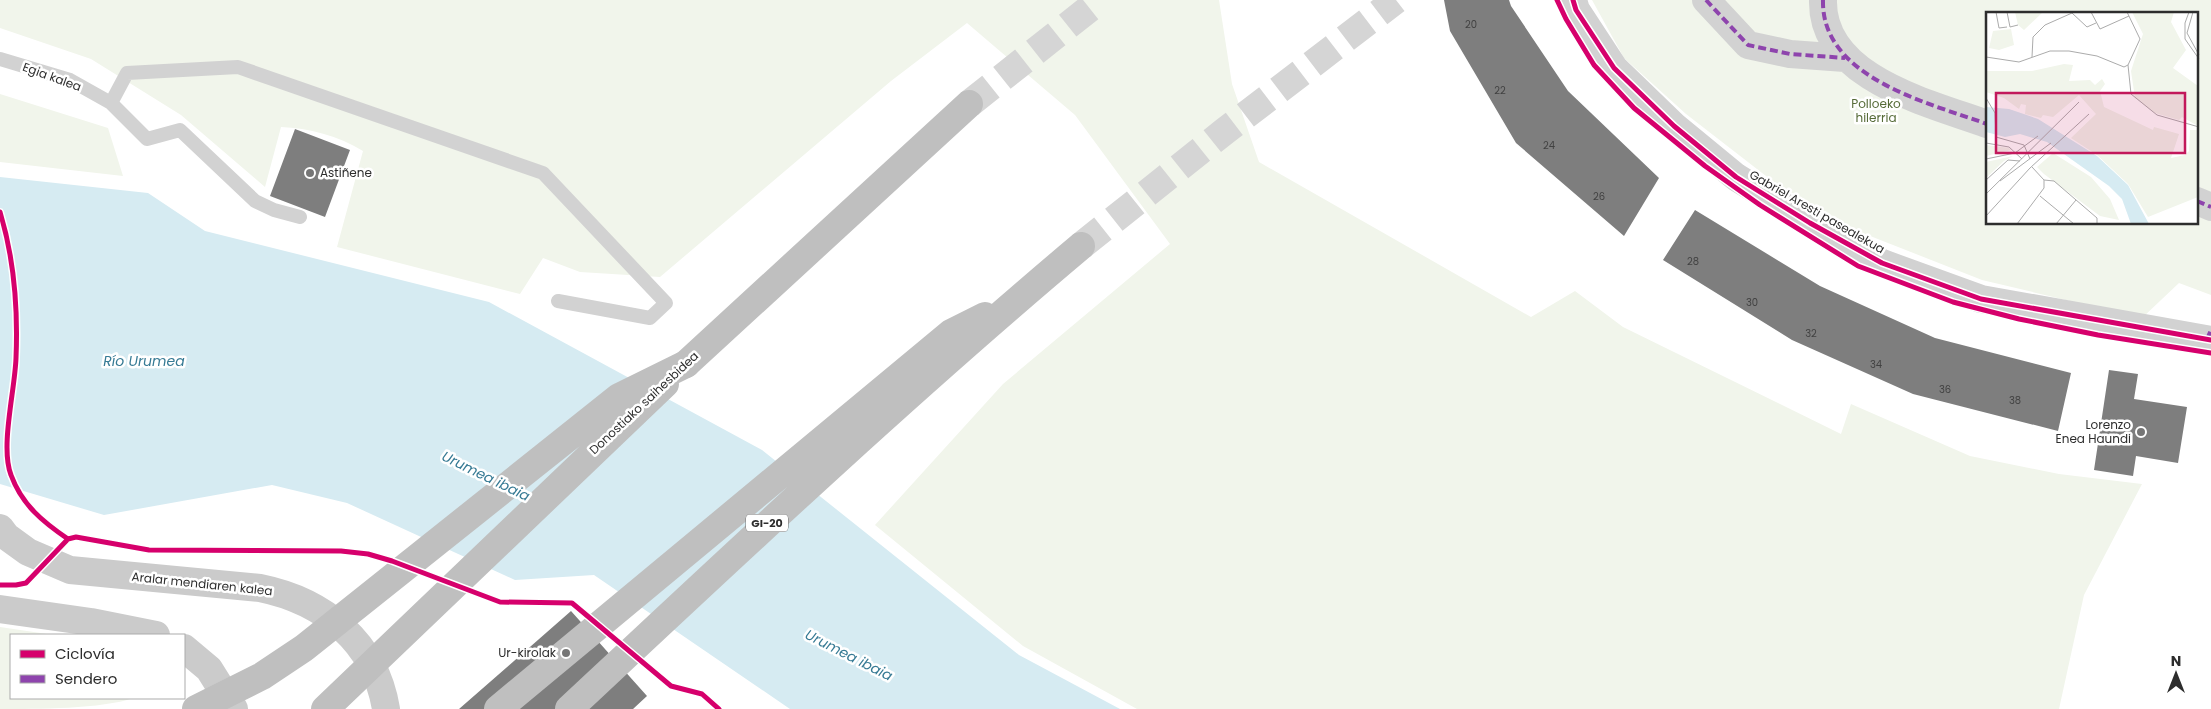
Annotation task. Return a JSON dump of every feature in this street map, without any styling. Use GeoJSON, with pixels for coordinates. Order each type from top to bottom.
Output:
{"type":"FeatureCollection","features":[{"type":"Feature","properties":{"kind":"highway","name":"Donostiako saihesbidea"},"geometry":{"type":"LineString","coordinates":[[325,709],[591,452],[969,104]]}},
{"type":"Feature","properties":{"kind":"highway","name":"GI-20"},"geometry":{"type":"LineString","coordinates":[[569,709],[772,519],[961,338],[1020,298],[1081,246]]}},
{"type":"Feature","properties":{"kind":"highway"},"geometry":{"type":"LineString","coordinates":[[498,709],[961,338]]}},
{"type":"Feature","properties":{"kind":"highway"},"geometry":{"type":"LineString","coordinates":[[196,709],[262,676],[304,648],[619,397],[686,364]]}},
{"type":"Feature","properties":{"kind":"street","name":"Gabriel Aresti pasealekua"},"geometry":{"type":"LineString","coordinates":[[1573,0],[1576,10],[1614,68],[1674,126],[1736,177],[1810,223],[1882,262],[1981,299],[2210,336]]}},
{"type":"Feature","properties":{"kind":"street"},"geometry":{"type":"LineString","coordinates":[[1706,0],[1748,45],[1790,54],[1845,58]]}},
{"type":"Feature","properties":{"kind":"street"},"geometry":{"type":"LineString","coordinates":[[1823,0],[1823,9],[1831,35],[1845,58],[1874,79],[1914,98],[1986,124]]}},
{"type":"Feature","properties":{"kind":"street"},"geometry":{"type":"LineString","coordinates":[[2198,201],[2211,207]]}},
{"type":"Feature","properties":{"kind":"street","name":"Aralar mendiaren kalea"},"geometry":{"type":"LineString","coordinates":[[0,528],[6,536],[28,552],[70,570],[260,588],[284,592],[306,601],[344,629],[359,646],[371,665],[380,686],[386,709]]}},
{"type":"Feature","properties":{"kind":"street"},"geometry":{"type":"LineString","coordinates":[[0,609],[91,622],[151,634]]}},
{"type":"Feature","properties":{"kind":"street"},"geometry":{"type":"LineString","coordinates":[[185,649],[209,669],[234,709]]}},
{"type":"Feature","properties":{"kind":"lane","name":"Egia kalea"},"geometry":{"type":"LineString","coordinates":[[0,59],[70,80],[111,102],[147,139],[180,130],[254,200],[274,210],[300,217]]}},
{"type":"Feature","properties":{"kind":"lane"},"geometry":{"type":"LineString","coordinates":[[111,102],[127,73],[238,66],[543,173],[666,304],[650,318],[558,301]]}},
{"type":"Feature","properties":{"kind":"green space"},"geometry":{"type":"Polygon","coordinates":[[[0,0],[1219,0],[1232,84],[1259,162],[1531,317],[1575,291],[1623,327],[1841,434],[1851,404],[1970,456],[2059,474],[2142,484],[2084,595],[2059,709],[1137,709],[1023,646],[875,525],[1003,384],[1170,244],[1075,115],[967,23],[891,81],[660,277],[580,272],[543,258],[520,294],[337,247],[363,151],[344,141],[323,134],[281,127],[265,187],[181,115],[91,59],[0,28],[0,0]]]}},
{"type":"Feature","properties":{"kind":"green space","name":"Polloeko hilerria"},"geometry":{"type":"Polygon","coordinates":[[[1592,0],[2211,0],[2211,295],[2179,283],[2142,318],[1982,280],[1860,232],[1775,183],[1686,114],[1624,58],[1592,0]]]}},
{"type":"Feature","properties":{"kind":"green space"},"geometry":{"type":"Polygon","coordinates":[[[0,94],[108,128],[123,176],[0,162],[0,94]]]}},
{"type":"Feature","properties":{"kind":"green space"},"geometry":{"type":"Polygon","coordinates":[[[0,627],[47,634],[10,634],[10,699],[130,699],[87,706],[0,709],[0,627]]]}},
{"type":"Feature","properties":{"kind":"water","name":"Río Urumea"},"geometry":{"type":"Polygon","coordinates":[[[0,177],[148,193],[205,231],[489,302],[762,450],[1019,655],[1120,709],[790,709],[594,575],[515,580],[347,503],[272,485],[104,515],[0,484],[0,177]]]}},
{"type":"Feature","properties":{"kind":"building"},"geometry":{"type":"Polygon","coordinates":[[[1444,0],[1509,0],[1511,6],[1568,91],[1659,178],[1624,236],[1516,143],[1450,31],[1444,0]]]}},
{"type":"Feature","properties":{"kind":"building","name":"Astiñene"},"geometry":{"type":"Polygon","coordinates":[[[295,129],[350,150],[325,217],[270,196],[295,129]]]}},
{"type":"Feature","properties":{"kind":"building"},"geometry":{"type":"Polygon","coordinates":[[[1695,210],[1820,286],[1935,338],[2071,373],[2058,431],[1913,394],[1792,340],[1663,260],[1695,210]]]}},
{"type":"Feature","properties":{"kind":"building","name":"Lorenzo Enea Haundi"},"geometry":{"type":"Polygon","coordinates":[[[2109,370],[2138,374],[2134,399],[2187,407],[2178,463],[2136,456],[2133,476],[2094,470],[2109,370]]]}},
{"type":"Feature","properties":{"kind":"building","name":"Ur-kirolak"},"geometry":{"type":"Polygon","coordinates":[[[571,611],[647,696],[633,709],[459,709],[571,611]]]}},
{"type":"Feature","properties":{"kind":"tunnel"},"geometry":{"type":"LineString","coordinates":[[969,104],[1100,0]]}},
{"type":"Feature","properties":{"kind":"tunnel"},"geometry":{"type":"LineString","coordinates":[[1081,246],[1225,131],[1396,0]]}},
{"type":"Feature","properties":{"kind":"marked path"},"geometry":{"type":"LineString","coordinates":[[1706,0],[1748,45],[1790,54],[1845,58]]}},
{"type":"Feature","properties":{"kind":"marked path"},"geometry":{"type":"LineString","coordinates":[[1823,0],[1827,27],[1840,49],[1859,68],[1882,83],[1909,96],[1986,124]]}},
{"type":"Feature","properties":{"kind":"marked path"},"geometry":{"type":"LineString","coordinates":[[2198,201],[2211,207]]}},
{"type":"Feature","properties":{"kind":"marked path"},"geometry":{"type":"LineString","coordinates":[[2207,339],[2211,330]]}},
{"type":"Feature","properties":{"kind":"cycle path"},"geometry":{"type":"LineString","coordinates":[[1557,0],[1566,19],[1594,65],[1634,108],[1705,166],[1760,205],[1858,266],[1953,302],[2019,319],[2098,335],[2211,353]]}},
{"type":"Feature","properties":{"kind":"cycle path"},"geometry":{"type":"LineString","coordinates":[[1573,0],[1576,10],[1614,68],[1674,126],[1736,177],[1810,223],[1882,263],[1981,299],[2211,340]]}},
{"type":"Feature","properties":{"kind":"cycle path"},"geometry":{"type":"LineString","coordinates":[[0,212],[12,266],[16,321],[15,371],[7,434],[8,463],[16,486],[27,504],[50,526],[68,539]]}},
{"type":"Feature","properties":{"kind":"cycle path"},"geometry":{"type":"LineString","coordinates":[[0,585],[26,583],[68,539],[76,537],[149,550],[341,551],[368,554],[392,561],[500,602],[572,603],[671,686],[702,694],[719,709]]}},
{"type":"Feature","properties":{"kind":"place","name":"Astiñene"},"geometry":{"type":"Point","coordinates":[310,173]}},
{"type":"Feature","properties":{"kind":"place","name":"Lorenzo Enea Haundi"},"geometry":{"type":"Point","coordinates":[2141,432]}},
{"type":"Feature","properties":{"kind":"place","name":"Ur-kirolak"},"geometry":{"type":"Point","coordinates":[566,653]}},
{"type":"Feature","properties":{"kind":"water label","name":"Urumea ibaia"},"geometry":{"type":"Point","coordinates":[486,476]}},
{"type":"Feature","properties":{"kind":"water label","name":"Urumea ibaia"},"geometry":{"type":"Point","coordinates":[849,655]}}]}
